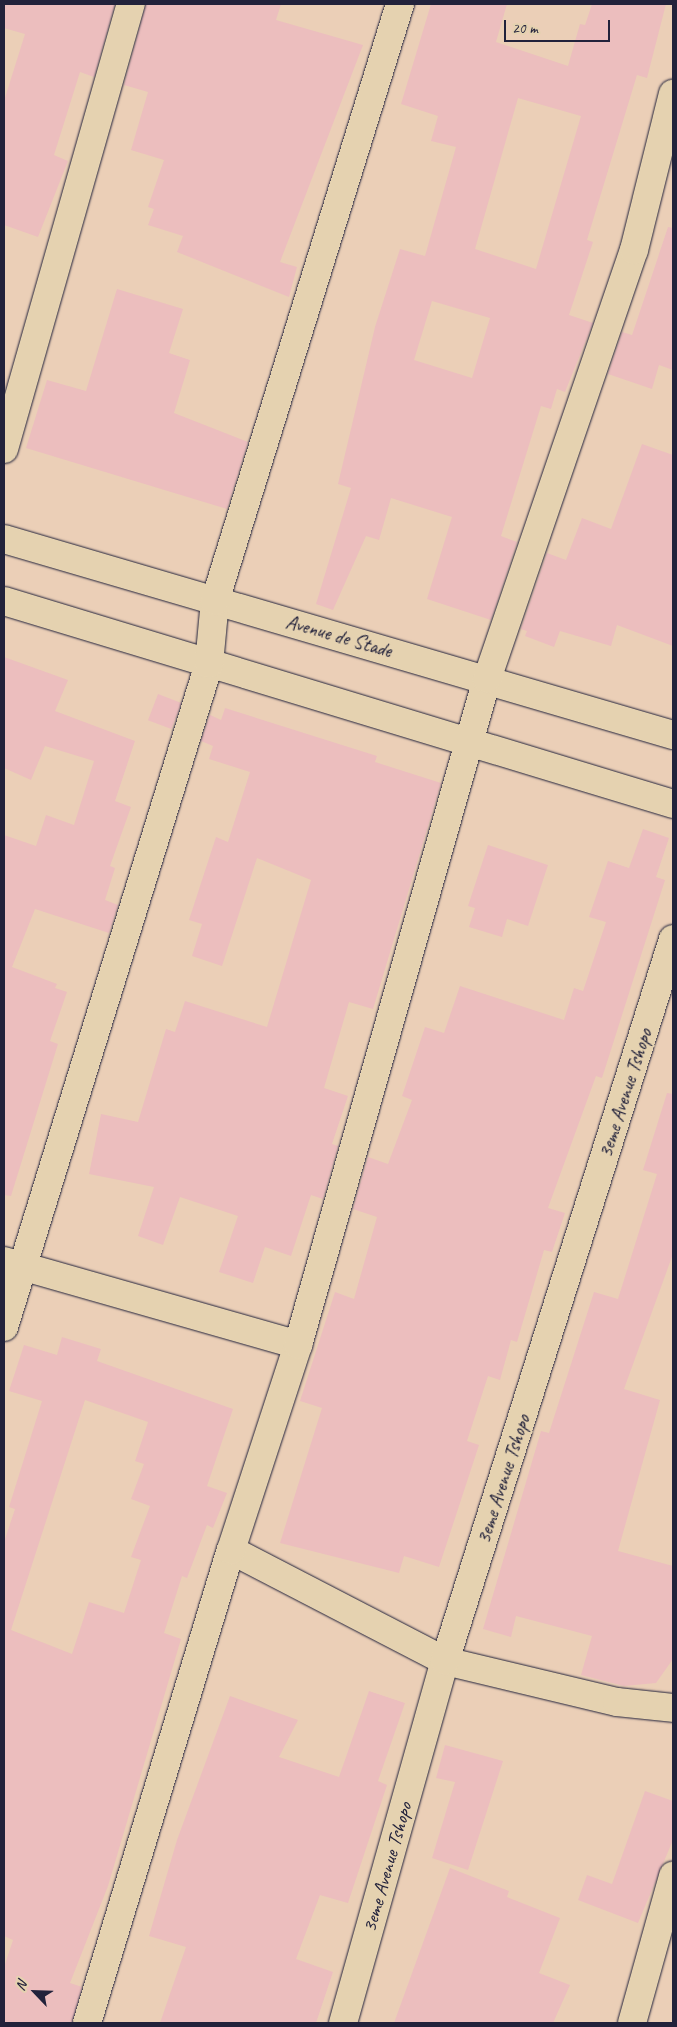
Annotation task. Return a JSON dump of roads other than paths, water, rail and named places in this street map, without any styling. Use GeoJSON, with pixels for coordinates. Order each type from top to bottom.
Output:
{"type":"FeatureCollection","features":[{"type":"Feature","properties":{"kind":"street"},"geometry":{"type":"LineString","coordinates":[[4,449],[131,4]]}},
{"type":"Feature","properties":{"kind":"street"},"geometry":{"type":"LineString","coordinates":[[4,1327],[12,1264],[209,664],[215,601],[400,4]]}},
{"type":"Feature","properties":{"kind":"street"},"geometry":{"type":"LineString","coordinates":[[88,2023],[231,1550],[298,1345],[487,679],[634,250],[673,94]]}},
{"type":"Feature","properties":{"kind":"street","name":"Avenue de Stade"},"geometry":{"type":"LineString","coordinates":[[4,539],[673,735]]}},
{"type":"Feature","properties":{"kind":"street"},"geometry":{"type":"LineString","coordinates":[[4,601],[673,804]]}},
{"type":"Feature","properties":{"kind":"street","name":"3eme Avenue Tshopo"},"geometry":{"type":"LineString","coordinates":[[343,2023],[445,1661],[673,939]]}},
{"type":"Feature","properties":{"kind":"street"},"geometry":{"type":"LineString","coordinates":[[12,1264],[298,1345]]}},
{"type":"Feature","properties":{"kind":"street"},"geometry":{"type":"LineString","coordinates":[[231,1550],[445,1661],[617,1702],[673,1708]]}},
{"type":"Feature","properties":{"kind":"street"},"geometry":{"type":"LineString","coordinates":[[632,2023],[673,1876]]}}]}
